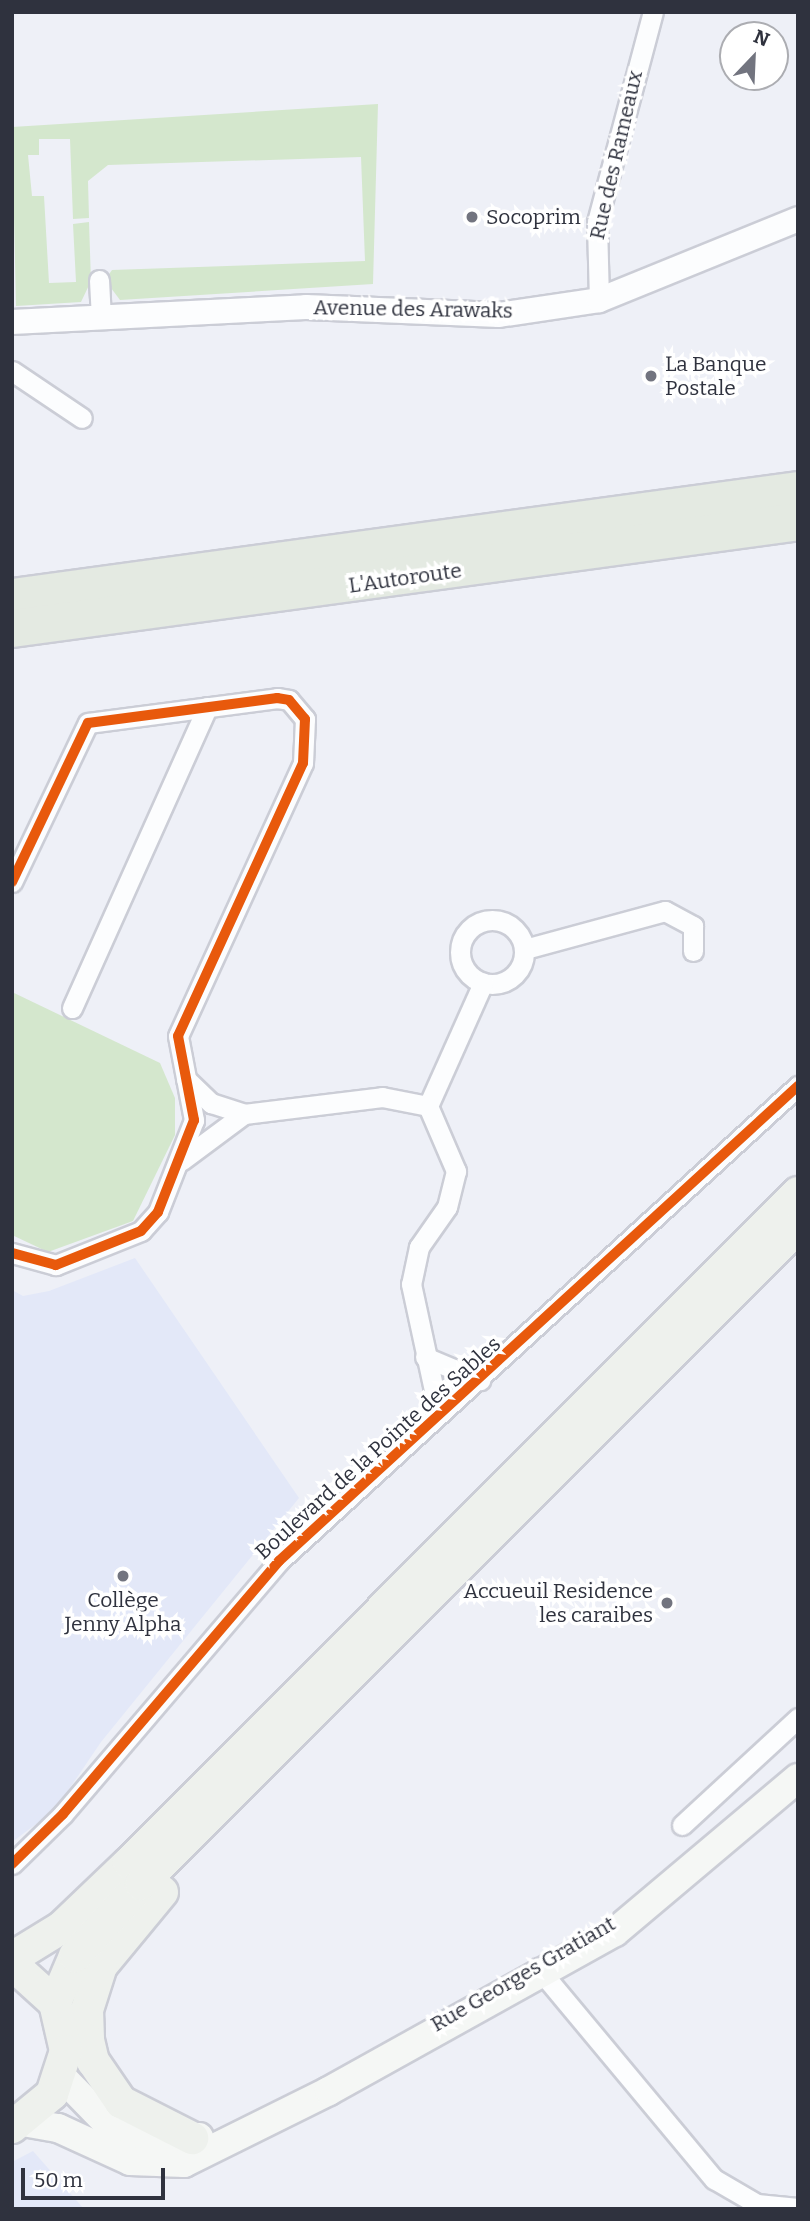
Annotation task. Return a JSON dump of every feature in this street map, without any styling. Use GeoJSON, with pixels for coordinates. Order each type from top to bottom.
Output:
{"type":"FeatureCollection","features":[{"type":"Feature","properties":{"kind":"highway","name":"L'Autoroute"},"geometry":{"type":"LineString","coordinates":[[12,597],[798,490]]}},
{"type":"Feature","properties":{"kind":"highway","name":"L'Autoroute"},"geometry":{"type":"LineString","coordinates":[[12,628],[798,521]]}},
{"type":"Feature","properties":{"kind":"main road"},"geometry":{"type":"LineString","coordinates":[[12,1958],[61,1928],[148,1844],[798,1193]]}},
{"type":"Feature","properties":{"kind":"main road"},"geometry":{"type":"LineString","coordinates":[[55,2003],[85,1943],[798,1227]]}},
{"type":"Feature","properties":{"kind":"main road"},"geometry":{"type":"LineString","coordinates":[[212,2138],[139,2116],[105,2082],[88,2040],[92,1986],[112,1949],[322,1704]]}},
{"type":"Feature","properties":{"kind":"main road","name":"Rue Georges Gratiant"},"geometry":{"type":"LineString","coordinates":[[540,1971],[649,1898],[798,1769]]}},
{"type":"Feature","properties":{"kind":"main road","name":"Rue Georges Gratiant"},"geometry":{"type":"LineString","coordinates":[[18,2124],[149,2164],[184,2163],[212,2138],[540,1971],[653,1904],[798,1777]]}},
{"type":"Feature","properties":{"kind":"main road"},"geometry":{"type":"LineString","coordinates":[[12,1964],[55,2003],[64,2027],[61,2076],[18,2124]]}},
{"type":"Feature","properties":{"kind":"main road"},"geometry":{"type":"LineString","coordinates":[[61,2076],[118,2129],[152,2140],[212,2138]]}},
{"type":"Feature","properties":{"kind":"street","name":"Rue des Rameaux"},"geometry":{"type":"LineString","coordinates":[[599,300],[597,222],[653,12]]}},
{"type":"Feature","properties":{"kind":"street","name":"Avenue des Arawaks"},"geometry":{"type":"LineString","coordinates":[[12,322],[306,307],[499,315],[599,300],[798,219]]}},
{"type":"Feature","properties":{"kind":"street"},"geometry":{"type":"LineString","coordinates":[[99,280],[101,316]]}},
{"type":"Feature","properties":{"kind":"street"},"geometry":{"type":"LineString","coordinates":[[12,371],[82,418]]}},
{"type":"Feature","properties":{"kind":"street"},"geometry":{"type":"LineString","coordinates":[[12,882],[88,723],[207,707],[289,700],[305,719],[308,747],[182,1026],[194,1120],[181,1161],[158,1212],[141,1231],[56,1265],[12,1253]]}},
{"type":"Feature","properties":{"kind":"street"},"geometry":{"type":"LineString","coordinates":[[72,1008],[207,707]]}},
{"type":"Feature","properties":{"kind":"street"},"geometry":{"type":"LineString","coordinates":[[525,949],[665,911],[693,926],[693,951]]}},
{"type":"Feature","properties":{"kind":"street"},"geometry":{"type":"LineString","coordinates":[[483,984],[461,962],[467,931],[486,920],[507,923],[525,949]]}},
{"type":"Feature","properties":{"kind":"street"},"geometry":{"type":"LineString","coordinates":[[483,984],[514,977],[525,949]]}},
{"type":"Feature","properties":{"kind":"street"},"geometry":{"type":"LineString","coordinates":[[439,1415],[425,1357],[414,1263],[447,1207],[456,1171],[428,1106],[483,984]]}},
{"type":"Feature","properties":{"kind":"street"},"geometry":{"type":"LineString","coordinates":[[187,1079],[211,1103],[244,1114],[382,1097],[428,1106]]}},
{"type":"Feature","properties":{"kind":"street","name":"Boulevard de la Pointe des Sables"},"geometry":{"type":"LineString","coordinates":[[12,1864],[64,1814],[279,1561],[480,1380],[798,1086]]}},
{"type":"Feature","properties":{"kind":"street"},"geometry":{"type":"LineString","coordinates":[[181,1161],[244,1114]]}},
{"type":"Feature","properties":{"kind":"street"},"geometry":{"type":"LineString","coordinates":[[425,1357],[480,1380]]}},
{"type":"Feature","properties":{"kind":"street"},"geometry":{"type":"LineString","coordinates":[[682,1825],[798,1718]]}},
{"type":"Feature","properties":{"kind":"street"},"geometry":{"type":"LineString","coordinates":[[540,1971],[696,2160],[736,2203],[798,2208]]}},
{"type":"Feature","properties":{"kind":"shaded area","name":"Collège Jenny Alpha"},"geometry":{"type":"Polygon","coordinates":[[[135,1258],[299,1498],[101,1742],[55,1810],[12,1842],[12,1290],[23,1296],[49,1291],[135,1258]]]}},
{"type":"Feature","properties":{"kind":"shaded area"},"geometry":{"type":"Polygon","coordinates":[[[33,2151],[84,2209],[12,2209],[12,2162],[33,2151]]]}},
{"type":"Feature","properties":{"kind":"green space"},"geometry":{"type":"Polygon","coordinates":[[[378,104],[373,284],[120,300],[105,280],[112,270],[365,261],[361,157],[108,165],[88,181],[89,218],[73,219],[70,139],[39,139],[39,155],[28,155],[32,196],[44,196],[49,283],[76,282],[73,224],[89,222],[91,281],[81,302],[16,306],[12,127],[378,104]]]}},
{"type":"Feature","properties":{"kind":"green space"},"geometry":{"type":"Polygon","coordinates":[[[12,992],[160,1063],[175,1098],[175,1135],[133,1221],[48,1252],[12,1235],[12,992]]]}},
{"type":"Feature","properties":{"kind":"cycle path"},"geometry":{"type":"LineString","coordinates":[[12,882],[88,723],[277,698],[289,700],[305,719],[303,763],[178,1036],[194,1120],[158,1212],[141,1231],[56,1265],[12,1253]]}},
{"type":"Feature","properties":{"kind":"cycle path"},"geometry":{"type":"LineString","coordinates":[[12,1864],[63,1814],[279,1561],[798,1086]]}},
{"type":"Feature","properties":{"kind":"place","name":"Socoprim"},"geometry":{"type":"Point","coordinates":[472,217]}},
{"type":"Feature","properties":{"kind":"place","name":"La Banque Postale"},"geometry":{"type":"Point","coordinates":[651,376]}},
{"type":"Feature","properties":{"kind":"place","name":"Collège Jenny Alpha"},"geometry":{"type":"Point","coordinates":[123,1576]}},
{"type":"Feature","properties":{"kind":"place","name":"Accueuil Residence les caraibes"},"geometry":{"type":"Point","coordinates":[667,1603]}}]}
